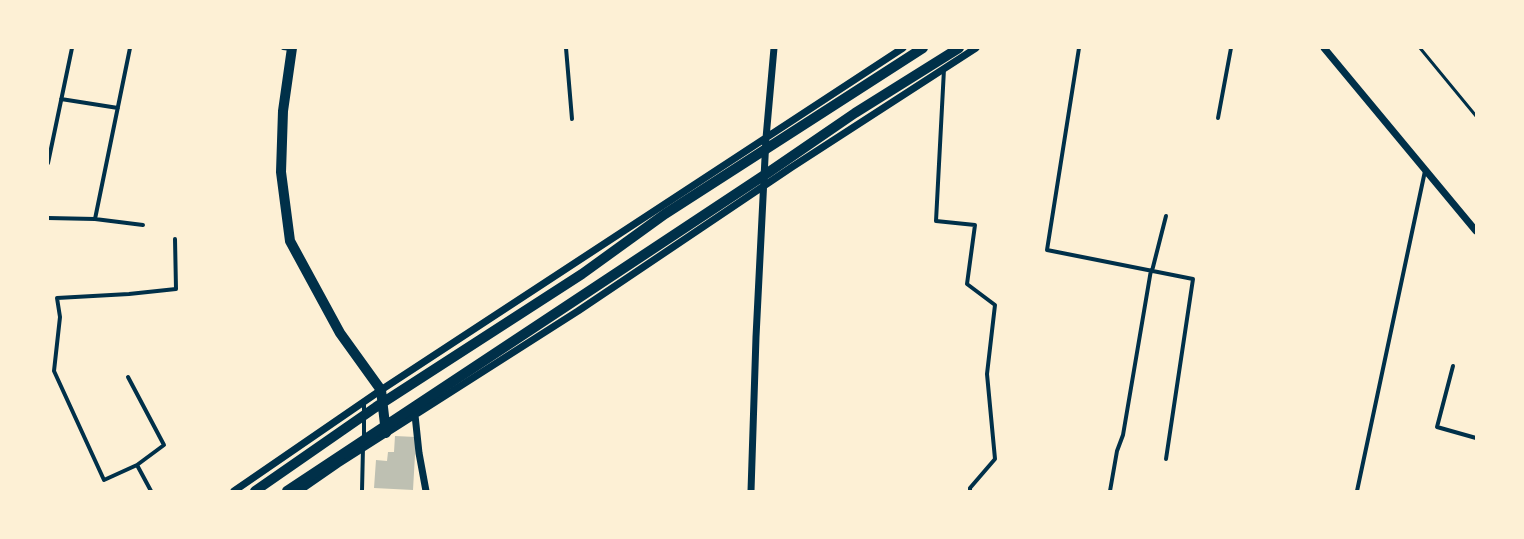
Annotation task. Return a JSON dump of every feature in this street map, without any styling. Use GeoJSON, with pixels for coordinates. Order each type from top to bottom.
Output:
{"type":"FeatureCollection","features":[{"type":"Feature","properties":{"kind":"highway"},"geometry":{"type":"LineString","coordinates":[[289,48],[283,111],[281,172],[290,241],[340,333],[381,390],[386,433]]}},
{"type":"Feature","properties":{"kind":"highway"},"geometry":{"type":"LineString","coordinates":[[255,491],[376,407],[582,274],[665,214],[923,48]]}},
{"type":"Feature","properties":{"kind":"highway"},"geometry":{"type":"LineString","coordinates":[[287,491],[769,172],[855,113],[959,48]]}},
{"type":"Feature","properties":{"kind":"street"},"geometry":{"type":"LineString","coordinates":[[48,163],[72,48]]}},
{"type":"Feature","properties":{"kind":"street"},"geometry":{"type":"LineString","coordinates":[[95,219],[130,48]]}},
{"type":"Feature","properties":{"kind":"street"},"geometry":{"type":"LineString","coordinates":[[566,48],[572,119]]}},
{"type":"Feature","properties":{"kind":"street"},"geometry":{"type":"LineString","coordinates":[[751,491],[756,337],[766,138],[774,48]]}},
{"type":"Feature","properties":{"kind":"street"},"geometry":{"type":"LineString","coordinates":[[234,491],[381,390],[903,48]]}},
{"type":"Feature","properties":{"kind":"street"},"geometry":{"type":"LineString","coordinates":[[299,491],[386,433],[578,311],[764,186],[976,48]]}},
{"type":"Feature","properties":{"kind":"street"},"geometry":{"type":"LineString","coordinates":[[1079,48],[1047,250],[1193,279],[1166,459]]}},
{"type":"Feature","properties":{"kind":"street"},"geometry":{"type":"LineString","coordinates":[[1218,118],[1231,48]]}},
{"type":"Feature","properties":{"kind":"street"},"geometry":{"type":"LineString","coordinates":[[1324,48],[1476,231]]}},
{"type":"Feature","properties":{"kind":"street"},"geometry":{"type":"LineString","coordinates":[[944,69],[936,221],[975,225],[968,284],[995,304],[987,374],[995,459],[970,488],[970,491]]}},
{"type":"Feature","properties":{"kind":"street"},"geometry":{"type":"LineString","coordinates":[[61,99],[118,108]]}},
{"type":"Feature","properties":{"kind":"street"},"geometry":{"type":"LineString","coordinates":[[1357,491],[1426,170]]}},
{"type":"Feature","properties":{"kind":"street"},"geometry":{"type":"LineString","coordinates":[[1110,491],[1117,451],[1123,436],[1151,270],[1166,216]]}},
{"type":"Feature","properties":{"kind":"street"},"geometry":{"type":"LineString","coordinates":[[48,218],[95,219],[143,225]]}},
{"type":"Feature","properties":{"kind":"street"},"geometry":{"type":"LineString","coordinates":[[128,377],[164,445],[137,465],[104,480],[54,371],[60,317],[57,298],[129,294],[176,289],[175,239]]}},
{"type":"Feature","properties":{"kind":"street"},"geometry":{"type":"LineString","coordinates":[[1453,366],[1437,427],[1476,438]]}},
{"type":"Feature","properties":{"kind":"street"},"geometry":{"type":"LineString","coordinates":[[362,491],[364,403]]}},
{"type":"Feature","properties":{"kind":"street"},"geometry":{"type":"LineString","coordinates":[[415,415],[419,453],[426,491]]}},
{"type":"Feature","properties":{"kind":"street"},"geometry":{"type":"LineString","coordinates":[[137,465],[151,491]]}},
{"type":"Feature","properties":{"kind":"lane"},"geometry":{"type":"LineString","coordinates":[[1420,48],[1476,116]]}},
{"type":"Feature","properties":{"kind":"building"},"geometry":{"type":"Polygon","coordinates":[[[395,436],[416,437],[413,490],[374,488],[376,460],[387,461],[388,452],[394,452],[395,436]]]}}]}
